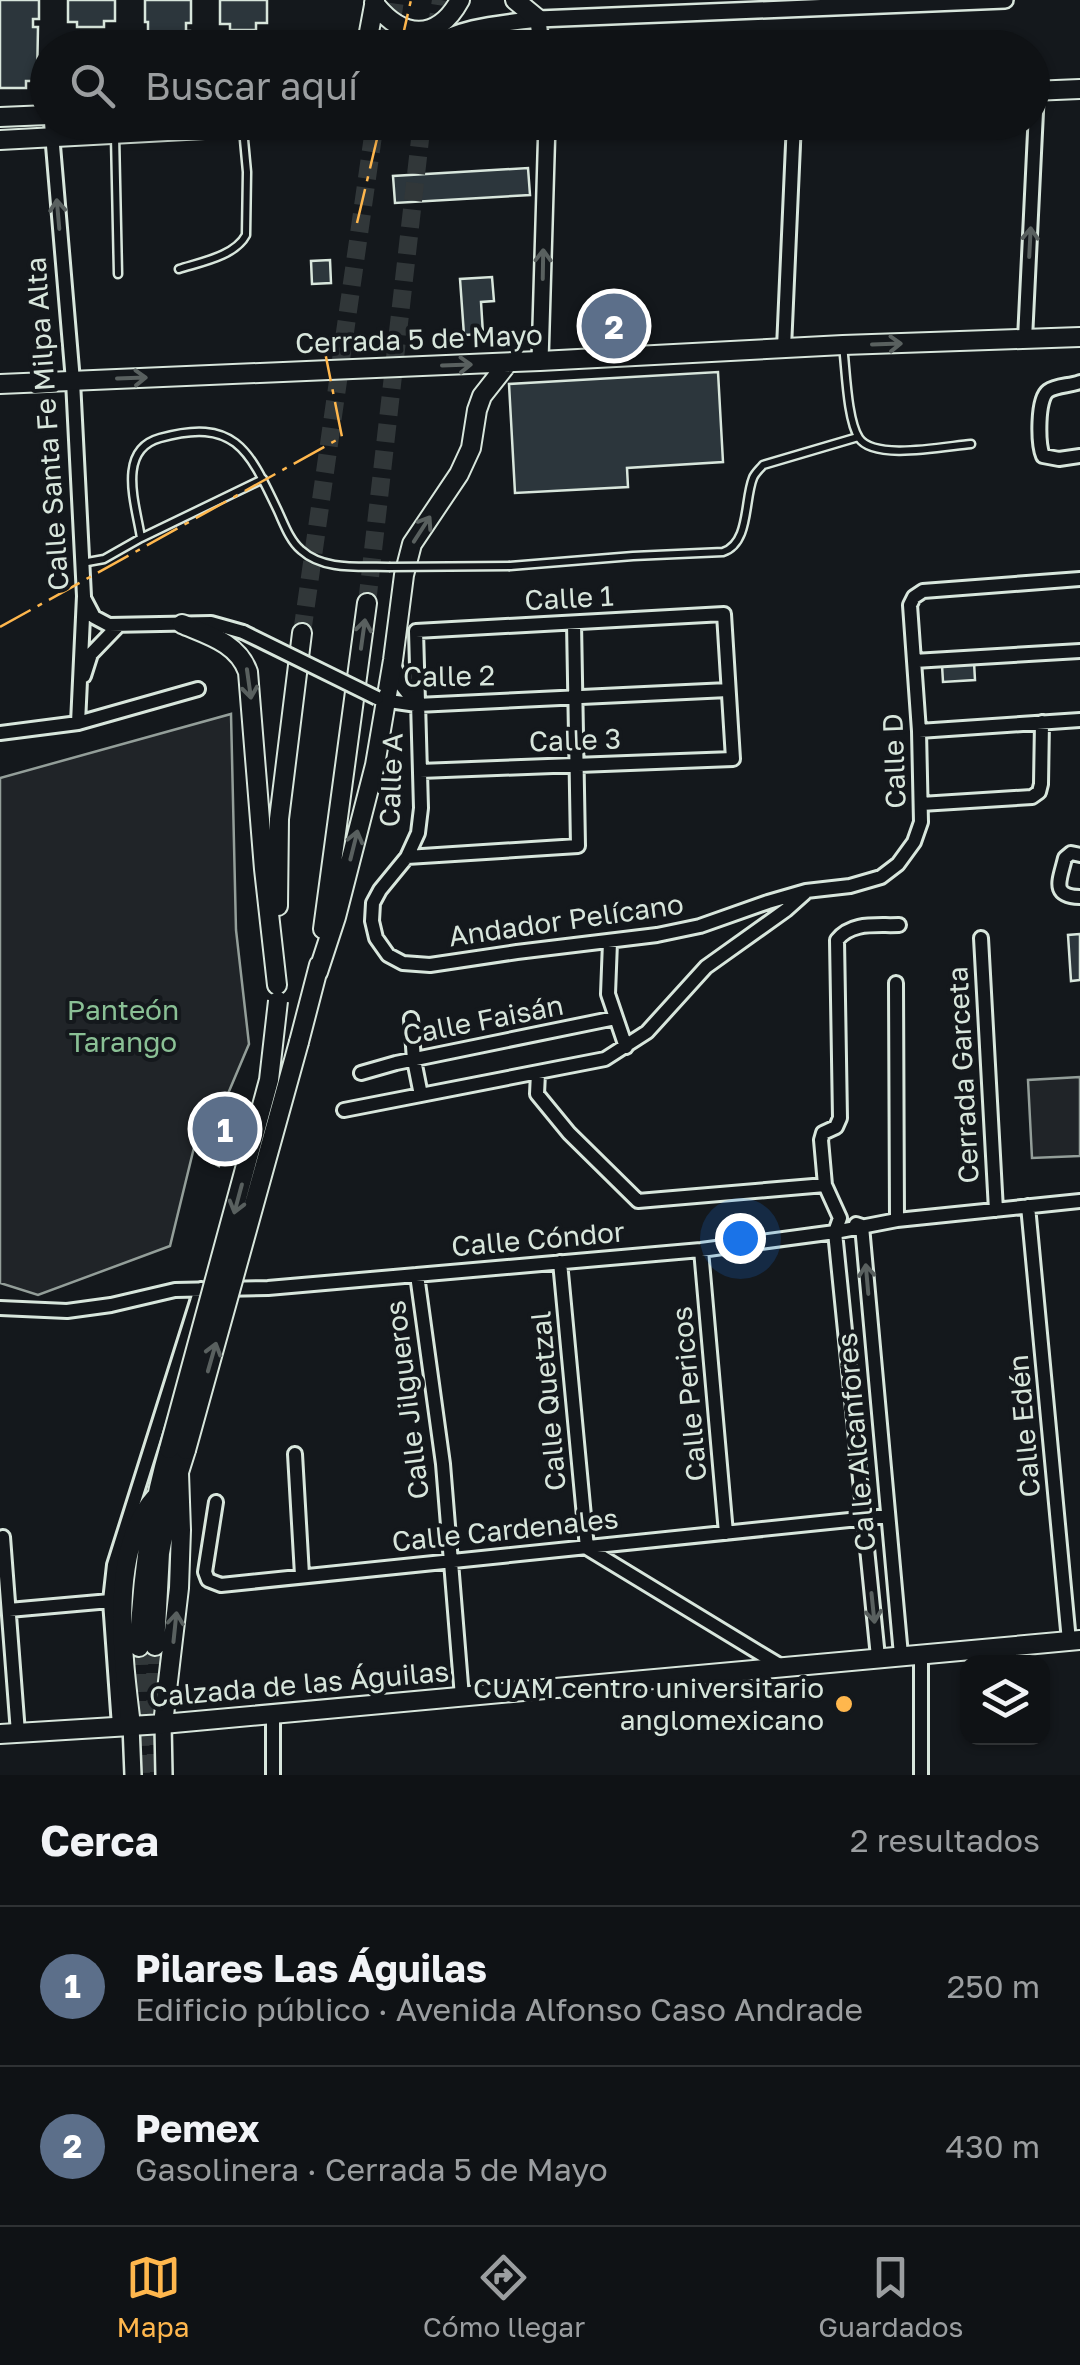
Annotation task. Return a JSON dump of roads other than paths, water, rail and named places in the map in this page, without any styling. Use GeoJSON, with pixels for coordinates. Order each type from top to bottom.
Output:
{"type":"FeatureCollection","features":[{"type":"Feature","properties":{"kind":"main road"},"geometry":{"type":"LineString","coordinates":[[423,30],[440,25],[460,0]]}},
{"type":"Feature","properties":{"kind":"main road"},"geometry":{"type":"LineString","coordinates":[[515,0],[538,19]]}},
{"type":"Feature","properties":{"kind":"main road"},"geometry":{"type":"LineString","coordinates":[[375,2],[394,25],[405,30]]}},
{"type":"Feature","properties":{"kind":"main road"},"geometry":{"type":"LineString","coordinates":[[370,30],[375,2]]}},
{"type":"Feature","properties":{"kind":"main road"},"geometry":{"type":"LineString","coordinates":[[1050,90],[1080,89]]}},
{"type":"Feature","properties":{"kind":"main road"},"geometry":{"type":"LineString","coordinates":[[0,117],[30,116]]}},
{"type":"Feature","properties":{"kind":"main road"},"geometry":{"type":"LineString","coordinates":[[0,140],[30,134]]}},
{"type":"Feature","properties":{"kind":"main road","name":"Cerrada 5 de Mayo"},"geometry":{"type":"LineString","coordinates":[[0,384],[1080,337]]}},
{"type":"Feature","properties":{"kind":"main road"},"geometry":{"type":"LineString","coordinates":[[125,1726],[122,1592],[128,1553],[143,1512],[155,1498],[177,1450],[336,918],[375,765],[381,700],[393,660],[412,544],[459,474],[471,448],[482,396],[508,362]]}},
{"type":"Feature","properties":{"kind":"main road"},"geometry":{"type":"LineString","coordinates":[[318,972],[367,602]]}},
{"type":"Feature","properties":{"kind":"main road"},"geometry":{"type":"LineString","coordinates":[[182,624],[230,647],[241,657],[248,672],[278,993]]}},
{"type":"Feature","properties":{"kind":"main road"},"geometry":{"type":"LineString","coordinates":[[163,1724],[179,1588],[177,1450],[269,1080],[278,993],[279,819],[302,633]]}},
{"type":"Feature","properties":{"kind":"main road"},"geometry":{"type":"LineString","coordinates":[[155,1498],[142,1592],[147,1646],[160,1552],[179,1473]]}},
{"type":"Feature","properties":{"kind":"main road","name":"Calzada de las Águilas"},"geometry":{"type":"LineString","coordinates":[[9,1734],[163,1724],[1074,1640]]}},
{"type":"Feature","properties":{"kind":"street"},"geometry":{"type":"LineString","coordinates":[[471,30],[538,19],[878,2],[1004,0]]}},
{"type":"Feature","properties":{"kind":"street"},"geometry":{"type":"LineString","coordinates":[[538,19],[539,30]]}},
{"type":"Feature","properties":{"kind":"street","name":"Calle Santa Fe Milpa Alta"},"geometry":{"type":"LineString","coordinates":[[52,140],[73,381],[84,596],[78,723]]}},
{"type":"Feature","properties":{"kind":"street"},"geometry":{"type":"LineString","coordinates":[[540,361],[546,140]]}},
{"type":"Feature","properties":{"kind":"street"},"geometry":{"type":"LineString","coordinates":[[784,348],[793,140]]}},
{"type":"Feature","properties":{"kind":"street"},"geometry":{"type":"LineString","coordinates":[[1025,339],[1033,140]]}},
{"type":"Feature","properties":{"kind":"street"},"geometry":{"type":"LineString","coordinates":[[1080,382],[1050,388],[1042,396],[1039,436],[1044,456],[1080,456]]}},
{"type":"Feature","properties":{"kind":"street","name":"Calle D"},"geometry":{"type":"LineString","coordinates":[[850,886],[881,877],[898,864],[914,842],[921,822],[910,606],[914,596],[923,591],[1080,579]]}},
{"type":"Feature","properties":{"kind":"street"},"geometry":{"type":"LineString","coordinates":[[77,703],[91,654],[118,627],[94,617],[84,596]]}},
{"type":"Feature","properties":{"kind":"street","name":"Calle 1"},"geometry":{"type":"LineString","coordinates":[[416,632],[724,614],[728,690]]}},
{"type":"Feature","properties":{"kind":"street"},"geometry":{"type":"LineString","coordinates":[[407,857],[578,846],[574,623]]}},
{"type":"Feature","properties":{"kind":"street","name":"Calle 2"},"geometry":{"type":"LineString","coordinates":[[118,627],[223,625],[381,700],[417,705],[728,690]]}},
{"type":"Feature","properties":{"kind":"street","name":"Calle A"},"geometry":{"type":"LineString","coordinates":[[403,963],[388,955],[376,938],[372,920],[373,903],[407,857],[418,833],[421,808],[416,632]]}},
{"type":"Feature","properties":{"kind":"street"},"geometry":{"type":"LineString","coordinates":[[914,662],[1080,651]]}},
{"type":"Feature","properties":{"kind":"street"},"geometry":{"type":"LineString","coordinates":[[393,660],[402,686],[417,705]]}},
{"type":"Feature","properties":{"kind":"street"},"geometry":{"type":"LineString","coordinates":[[0,733],[78,723],[198,689]]}},
{"type":"Feature","properties":{"kind":"street","name":"Calle 3"},"geometry":{"type":"LineString","coordinates":[[420,771],[732,759],[728,690]]}},
{"type":"Feature","properties":{"kind":"street"},"geometry":{"type":"LineString","coordinates":[[919,731],[1080,720]]}},
{"type":"Feature","properties":{"kind":"street"},"geometry":{"type":"LineString","coordinates":[[922,804],[1032,797],[1040,792],[1042,722]]}},
{"type":"Feature","properties":{"kind":"street"},"geometry":{"type":"LineString","coordinates":[[1080,855],[1065,858],[1060,887],[1066,897],[1080,898]]}},
{"type":"Feature","properties":{"kind":"street","name":"Andador Pelícano"},"geometry":{"type":"LineString","coordinates":[[403,963],[430,965],[610,942],[700,926],[806,891],[850,886]]}},
{"type":"Feature","properties":{"kind":"street"},"geometry":{"type":"LineString","coordinates":[[344,1110],[605,1059],[647,1032],[706,967],[786,910],[806,891]]}},
{"type":"Feature","properties":{"kind":"street"},"geometry":{"type":"LineString","coordinates":[[838,1225],[824,1186],[820,1140],[823,1133],[838,1125],[840,1118],[837,940],[844,931],[856,927],[899,926]]}},
{"type":"Feature","properties":{"kind":"street","name":"Cerrada Garceta"},"geometry":{"type":"LineString","coordinates":[[980,938],[996,1210]]}},
{"type":"Feature","properties":{"kind":"street"},"geometry":{"type":"LineString","coordinates":[[610,942],[608,994],[626,1047]]}},
{"type":"Feature","properties":{"kind":"street"},"geometry":{"type":"LineString","coordinates":[[896,982],[898,1220]]}},
{"type":"Feature","properties":{"kind":"street","name":"Calle Faisán"},"geometry":{"type":"LineString","coordinates":[[361,1072],[615,1018]]}},
{"type":"Feature","properties":{"kind":"street"},"geometry":{"type":"LineString","coordinates":[[411,1019],[421,1096]]}},
{"type":"Feature","properties":{"kind":"street"},"geometry":{"type":"LineString","coordinates":[[538,1073],[537,1094],[569,1133],[638,1201],[824,1186]]}},
{"type":"Feature","properties":{"kind":"street","name":"Calle Cóndor"},"geometry":{"type":"LineString","coordinates":[[0,1308],[67,1311],[175,1290],[268,1288],[701,1250],[838,1225],[862,1226],[1080,1202]]}},
{"type":"Feature","properties":{"kind":"street","name":"Calle Edén"},"geometry":{"type":"LineString","coordinates":[[1028,1206],[1074,1640]]}},
{"type":"Feature","properties":{"kind":"street","name":"Calle Alcanfores"},"geometry":{"type":"LineString","coordinates":[[838,1225],[878,1657]]}},
{"type":"Feature","properties":{"kind":"street","name":"Calle Alcanfores"},"geometry":{"type":"LineString","coordinates":[[862,1226],[901,1654]]}},
{"type":"Feature","properties":{"kind":"street","name":"Calle Pericos"},"geometry":{"type":"LineString","coordinates":[[701,1250],[726,1532]]}},
{"type":"Feature","properties":{"kind":"street","name":"Calle Quetzal"},"geometry":{"type":"LineString","coordinates":[[560,1262],[587,1548]]}},
{"type":"Feature","properties":{"kind":"street","name":"Calle Jilgueros"},"geometry":{"type":"LineString","coordinates":[[417,1275],[442,1464],[462,1697]]}},
{"type":"Feature","properties":{"kind":"street"},"geometry":{"type":"LineString","coordinates":[[133,1775],[110,1600],[114,1565],[201,1289]]}},
{"type":"Feature","properties":{"kind":"street"},"geometry":{"type":"LineString","coordinates":[[295,1454],[302,1576]]}},
{"type":"Feature","properties":{"kind":"street","name":"Calle Cardenales"},"geometry":{"type":"LineString","coordinates":[[216,1502],[206,1572],[208,1580],[221,1584],[888,1516]]}},
{"type":"Feature","properties":{"kind":"street"},"geometry":{"type":"LineString","coordinates":[[3,1537],[9,1610],[9,1734]]}},
{"type":"Feature","properties":{"kind":"street"},"geometry":{"type":"LineString","coordinates":[[587,1548],[781,1666]]}},
{"type":"Feature","properties":{"kind":"street"},"geometry":{"type":"LineString","coordinates":[[9,1610],[110,1600]]}},
{"type":"Feature","properties":{"kind":"street"},"geometry":{"type":"LineString","coordinates":[[921,1653],[921,1775]]}},
{"type":"Feature","properties":{"kind":"street"},"geometry":{"type":"LineString","coordinates":[[273,1713],[274,1775]]}},
{"type":"Feature","properties":{"kind":"street"},"geometry":{"type":"LineString","coordinates":[[163,1724],[164,1775]]}},
{"type":"Feature","properties":{"kind":"lane"},"geometry":{"type":"LineString","coordinates":[[115,140],[118,274]]}},
{"type":"Feature","properties":{"kind":"lane"},"geometry":{"type":"LineString","coordinates":[[179,270],[241,244],[248,224],[247,140]]}},
{"type":"Feature","properties":{"kind":"lane"},"geometry":{"type":"LineString","coordinates":[[843,345],[852,417],[858,437],[866,445],[888,451],[971,444]]}},
{"type":"Feature","properties":{"kind":"lane"},"geometry":{"type":"LineString","coordinates":[[141,538],[132,463],[148,442],[180,433],[227,436],[243,448],[300,549],[317,560],[345,567],[510,566],[723,552],[732,549],[739,539],[754,476],[763,465],[858,437]]}},
{"type":"Feature","properties":{"kind":"lane"},"geometry":{"type":"LineString","coordinates":[[81,563],[104,559],[263,480]]}},
{"type":"Feature","properties":{"kind":"tunnel"},"geometry":{"type":"LineString","coordinates":[[391,30],[395,0]]}},
{"type":"Feature","properties":{"kind":"tunnel"},"geometry":{"type":"LineString","coordinates":[[436,30],[441,0]]}},
{"type":"Feature","properties":{"kind":"tunnel"},"geometry":{"type":"LineString","coordinates":[[302,633],[372,140]]}},
{"type":"Feature","properties":{"kind":"tunnel"},"geometry":{"type":"LineString","coordinates":[[367,603],[420,140]]}},
{"type":"Feature","properties":{"kind":"tunnel"},"geometry":{"type":"LineString","coordinates":[[155,1646],[156,1775]]}},
{"type":"Feature","properties":{"kind":"tunnel"},"geometry":{"type":"LineString","coordinates":[[139,1647],[141,1775]]}},
{"type":"Feature","properties":{"kind":"place","name":"Pemex"},"geometry":{"type":"Point","coordinates":[614,326]}},
{"type":"Feature","properties":{"kind":"place","name":"Pilares Las Águilas"},"geometry":{"type":"Point","coordinates":[225,1129]}},
{"type":"Feature","properties":{"kind":"place","name":"CUAM centro universitario anglomexicano"},"geometry":{"type":"Point","coordinates":[844,1704]}},
{"type":"Feature","properties":{"kind":"park label","name":"Panteón Tarango"},"geometry":{"type":"Point","coordinates":[123,1026]}}]}
